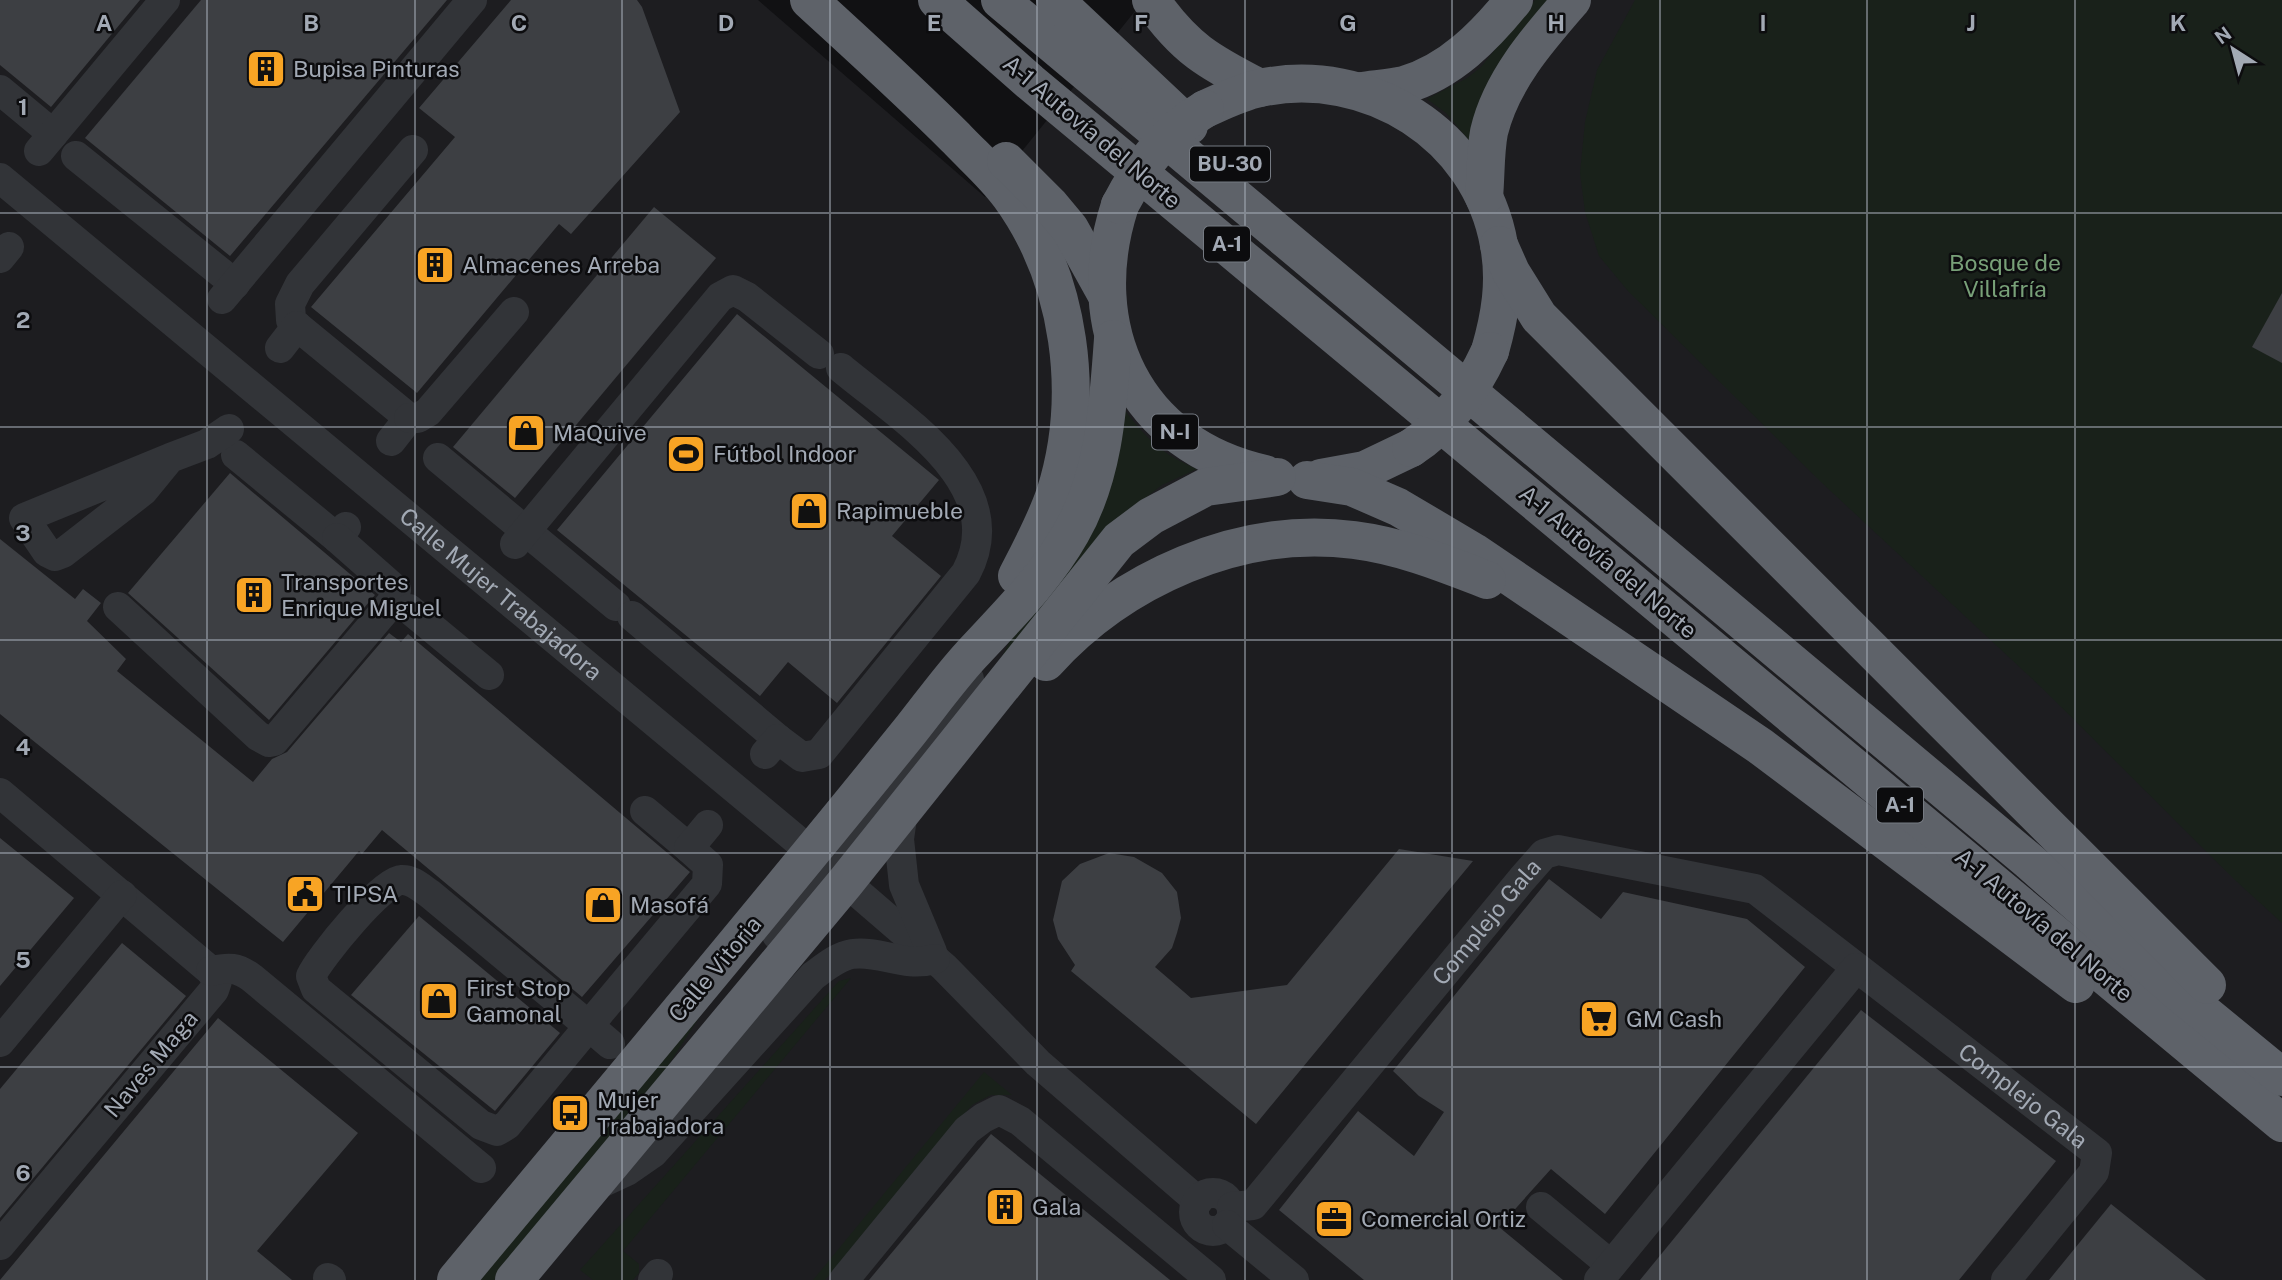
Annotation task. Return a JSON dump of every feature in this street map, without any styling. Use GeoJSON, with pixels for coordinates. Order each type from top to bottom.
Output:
{"type":"FeatureCollection","features":[{"type":"Feature","properties":{"kind":"highway"},"geometry":{"type":"LineString","coordinates":[[809,0],[929,92],[1030,184],[1070,229],[1105,292]]}},
{"type":"Feature","properties":{"kind":"highway"},"geometry":{"type":"LineString","coordinates":[[809,0],[925,107],[1009,195],[1035,235],[1061,307],[1072,393],[1068,439],[1055,494],[1040,533],[971,655]]}},
{"type":"Feature","properties":{"kind":"highway","name":"A-1 Autovía del Norte"},"geometry":{"type":"LineString","coordinates":[[937,0],[1040,90],[2282,1123]]}},
{"type":"Feature","properties":{"kind":"highway","name":"A-1 Autovía del Norte"},"geometry":{"type":"LineString","coordinates":[[1000,0],[1400,333],[2282,1077]]}},
{"type":"Feature","properties":{"kind":"highway","name":"BU-30"},"geometry":{"type":"LineString","coordinates":[[1055,0],[1224,158],[1400,333]]}},
{"type":"Feature","properties":{"kind":"highway"},"geometry":{"type":"LineString","coordinates":[[1151,0],[1176,35],[1207,61],[1260,88]]}},
{"type":"Feature","properties":{"kind":"highway","name":"N-I"},"geometry":{"type":"LineString","coordinates":[[1361,91],[1403,85],[1448,64],[1468,51],[1514,0]]}},
{"type":"Feature","properties":{"kind":"highway","name":"N-I"},"geometry":{"type":"LineString","coordinates":[[1484,197],[1489,135],[1496,111],[1517,71],[1572,0]]}},
{"type":"Feature","properties":{"kind":"highway","name":"N-I"},"geometry":{"type":"LineString","coordinates":[[1295,83],[1335,85],[1361,91],[1400,107],[1440,136],[1463,162],[1484,197],[1499,246],[1502,291],[1490,351],[1458,406],[1436,429],[1411,448],[1365,470],[1292,478],[1232,467],[1199,451],[1167,426],[1145,402],[1128,375],[1113,339],[1105,292],[1108,247],[1120,205],[1135,175],[1153,152],[1175,130],[1205,109],[1260,88],[1295,83]]}},
{"type":"Feature","properties":{"kind":"highway"},"geometry":{"type":"LineString","coordinates":[[1499,246],[1511,272],[1539,317],[2129,909],[2282,1057]]}},
{"type":"Feature","properties":{"kind":"highway","name":"Calle Vitoria"},"geometry":{"type":"LineString","coordinates":[[456,1280],[811,853],[971,655],[1015,610],[1072,531],[1098,466],[1104,434],[1113,339]]}},
{"type":"Feature","properties":{"kind":"highway"},"geometry":{"type":"LineString","coordinates":[[1292,478],[1352,487],[1415,516],[1760,746]]}},
{"type":"Feature","properties":{"kind":"highway","name":"Calle Vitoria"},"geometry":{"type":"LineString","coordinates":[[514,1280],[845,883],[1119,540],[1152,516],[1206,487],[1292,478]]}},
{"type":"Feature","properties":{"kind":"highway"},"geometry":{"type":"LineString","coordinates":[[907,805],[955,772],[1010,703],[1059,648],[1137,587],[1207,556],[1255,545],[1338,538],[1413,552],[1488,581],[1666,683],[1760,746],[2120,1017],[2282,1147]]}},
{"type":"Feature","properties":{"kind":"street"},"geometry":{"type":"LineString","coordinates":[[0,90],[46,142],[165,0]]}},
{"type":"Feature","properties":{"kind":"street"},"geometry":{"type":"LineString","coordinates":[[76,156],[228,292],[472,0]]}},
{"type":"Feature","properties":{"kind":"street"},"geometry":{"type":"LineString","coordinates":[[413,150],[300,284],[290,304],[288,337],[400,430],[428,412],[514,312]]}},
{"type":"Feature","properties":{"kind":"street","name":"Calle Mujer Trabajadora"},"geometry":{"type":"LineString","coordinates":[[0,178],[811,853],[935,959],[1038,1063],[1198,1200],[1207,1194],[1220,1194],[1229,1216]]}},
{"type":"Feature","properties":{"kind":"street"},"geometry":{"type":"LineString","coordinates":[[438,458],[469,495],[521,538],[624,611],[772,746],[802,757],[819,754],[966,573],[976,553],[975,507],[958,472],[934,447],[830,361],[747,297],[733,290],[720,297],[521,538]]}},
{"type":"Feature","properties":{"kind":"street"},"geometry":{"type":"LineString","coordinates":[[118,607],[258,736],[269,742],[274,740],[393,601],[396,590],[341,533],[232,442],[207,444],[12,515],[47,552],[55,555],[63,553],[143,491],[170,458]]}},
{"type":"Feature","properties":{"kind":"street"},"geometry":{"type":"LineString","coordinates":[[409,609],[490,674]]}},
{"type":"Feature","properties":{"kind":"street"},"geometry":{"type":"LineString","coordinates":[[845,883],[840,863],[842,850],[969,683],[971,655]]}},
{"type":"Feature","properties":{"kind":"street"},"geometry":{"type":"LineString","coordinates":[[0,793],[211,971],[229,967],[239,969],[252,978],[481,1168]]}},
{"type":"Feature","properties":{"kind":"street"},"geometry":{"type":"LineString","coordinates":[[592,1187],[628,1171],[653,1153],[813,976],[835,961],[852,954],[917,964],[935,959],[904,885],[899,839],[907,805]]}},
{"type":"Feature","properties":{"kind":"street"},"geometry":{"type":"LineString","coordinates":[[599,1035],[430,894],[414,883],[402,879],[383,887],[311,976],[316,989],[481,1125],[497,1131],[507,1125],[599,1035],[707,884],[708,865],[699,836],[645,811]]}},
{"type":"Feature","properties":{"kind":"street","name":"Complejo Gala"},"geometry":{"type":"LineString","coordinates":[[1229,1216],[1253,1205],[1544,855],[1558,850],[1755,889],[2097,1153],[2094,1172],[2006,1280]]}},
{"type":"Feature","properties":{"kind":"street"},"geometry":{"type":"LineString","coordinates":[[698,1061],[713,1018],[725,999],[810,893],[814,880],[811,853]]}},
{"type":"Feature","properties":{"kind":"street"},"geometry":{"type":"LineString","coordinates":[[0,1042],[122,895]]}},
{"type":"Feature","properties":{"kind":"street"},"geometry":{"type":"LineString","coordinates":[[1541,1207],[1605,1273],[1856,968]]}},
{"type":"Feature","properties":{"kind":"street","name":"Naves Maga"},"geometry":{"type":"LineString","coordinates":[[0,1245],[214,990],[217,981],[211,971]]}},
{"type":"Feature","properties":{"kind":"street"},"geometry":{"type":"LineString","coordinates":[[844,1280],[967,1130],[999,1110],[1020,1121],[1211,1280]]}},
{"type":"Feature","properties":{"kind":"street"},"geometry":{"type":"LineString","coordinates":[[1229,1216],[1294,1280]]}},
{"type":"Feature","properties":{"kind":"shaded area"},"geometry":{"type":"Polygon","coordinates":[[[0,0],[758,0],[985,197],[1144,0],[2282,0],[2282,1280],[0,1280],[0,0]]]}},
{"type":"Feature","properties":{"kind":"green space"},"geometry":{"type":"Polygon","coordinates":[[[1535,0],[1554,0],[1469,140],[1446,113],[1427,99],[1467,78],[1481,67],[1535,0]]]}},
{"type":"Feature","properties":{"kind":"green space","name":"Bosque de Villafría"},"geometry":{"type":"Polygon","coordinates":[[[1635,0],[2282,0],[2282,923],[2236,881],[2043,689],[1821,482],[1628,291],[1599,256],[1585,212],[1580,173],[1585,122],[1597,70],[1635,0]]]}},
{"type":"Feature","properties":{"kind":"green space"},"geometry":{"type":"Polygon","coordinates":[[[1123,408],[1156,444],[1174,458],[1197,469],[1162,485],[1116,521],[993,675],[1123,408]]]}},
{"type":"Feature","properties":{"kind":"green space"},"geometry":{"type":"Polygon","coordinates":[[[851,978],[623,1251],[639,1264],[639,1273],[633,1280],[593,1280],[580,1270],[839,981],[851,978]]]}},
{"type":"Feature","properties":{"kind":"green space"},"geometry":{"type":"Polygon","coordinates":[[[708,1004],[653,1089],[494,1280],[477,1280],[708,1004]]]}},
{"type":"Feature","properties":{"kind":"green space"},"geometry":{"type":"Polygon","coordinates":[[[984,1072],[1012,1095],[991,1095],[972,1105],[825,1280],[813,1280],[984,1072]]]}},
{"type":"Feature","properties":{"kind":"building"},"geometry":{"type":"Polygon","coordinates":[[[0,0],[140,0],[51,107],[0,65],[0,0]]]}},
{"type":"Feature","properties":{"kind":"building","name":"Bupisa Pinturas"},"geometry":{"type":"Polygon","coordinates":[[[201,0],[447,0],[230,256],[85,138],[201,0]]]}},
{"type":"Feature","properties":{"kind":"building"},"geometry":{"type":"Polygon","coordinates":[[[511,0],[637,0],[642,7],[680,112],[571,234],[559,224],[417,393],[311,307],[455,137],[419,108],[511,0]]]}},
{"type":"Feature","properties":{"kind":"building"},"geometry":{"type":"Polygon","coordinates":[[[654,207],[716,258],[515,498],[453,447],[654,207]]]}},
{"type":"Feature","properties":{"kind":"building"},"geometry":{"type":"Polygon","coordinates":[[[2282,293],[2282,363],[2252,347],[2282,293]]]}},
{"type":"Feature","properties":{"kind":"building","name":"Rapimueble"},"geometry":{"type":"Polygon","coordinates":[[[737,314],[939,480],[892,536],[941,576],[837,703],[788,662],[760,696],[557,530],[737,314]]]}},
{"type":"Feature","properties":{"kind":"building","name":"Transportes Enrique Miguel"},"geometry":{"type":"Polygon","coordinates":[[[230,473],[375,595],[269,720],[128,593],[230,473]]]}},
{"type":"Feature","properties":{"kind":"building"},"geometry":{"type":"Polygon","coordinates":[[[0,539],[75,599],[83,589],[101,603],[87,621],[126,659],[117,671],[253,782],[272,759],[287,752],[389,633],[401,642],[408,634],[690,872],[582,997],[382,830],[362,854],[359,851],[283,942],[0,714],[0,539]]]}},
{"type":"Feature","properties":{"kind":"building"},"geometry":{"type":"Polygon","coordinates":[[[0,838],[74,898],[0,986],[0,838]]]}},
{"type":"Feature","properties":{"kind":"building"},"geometry":{"type":"Polygon","coordinates":[[[1399,849],[1473,861],[1256,1124],[1071,971],[1075,965],[1058,939],[1053,920],[1062,881],[1080,864],[1109,853],[1134,857],[1162,873],[1177,892],[1181,918],[1177,933],[1172,948],[1155,967],[1191,998],[1287,985],[1399,849]]]}},
{"type":"Feature","properties":{"kind":"building","name":"GM Cash"},"geometry":{"type":"Polygon","coordinates":[[[1549,879],[1601,919],[1623,892],[1747,919],[1805,967],[1605,1214],[1551,1169],[1499,1227],[1563,1280],[1364,1280],[1279,1210],[1358,1111],[1414,1156],[1444,1112],[1419,1096],[1393,1071],[1549,879]]]}},
{"type":"Feature","properties":{"kind":"building"},"geometry":{"type":"Polygon","coordinates":[[[419,916],[560,1033],[495,1111],[351,995],[419,916]]]}},
{"type":"Feature","properties":{"kind":"building"},"geometry":{"type":"Polygon","coordinates":[[[122,943],[186,996],[0,1218],[0,1089],[122,943]]]}},
{"type":"Feature","properties":{"kind":"building"},"geometry":{"type":"Polygon","coordinates":[[[1861,1010],[2056,1161],[1959,1280],[1640,1280],[1861,1010]]]}},
{"type":"Feature","properties":{"kind":"building"},"geometry":{"type":"Polygon","coordinates":[[[218,1018],[358,1133],[257,1251],[292,1280],[0,1280],[218,1018]]]}},
{"type":"Feature","properties":{"kind":"building","name":"Gala"},"geometry":{"type":"Polygon","coordinates":[[[991,1134],[1170,1280],[869,1280],[991,1134]]]}},
{"type":"Feature","properties":{"kind":"building"},"geometry":{"type":"Polygon","coordinates":[[[2111,1204],[2206,1280],[2049,1280],[2111,1204]]]}},
{"type":"Feature","properties":{"kind":"place","name":"Bupisa Pinturas"},"geometry":{"type":"Point","coordinates":[266,69]}},
{"type":"Feature","properties":{"kind":"place","name":"Almacenes Arreba"},"geometry":{"type":"Point","coordinates":[435,265]}},
{"type":"Feature","properties":{"kind":"place","name":"MaQuive"},"geometry":{"type":"Point","coordinates":[526,433]}},
{"type":"Feature","properties":{"kind":"place","name":"Fútbol Indoor"},"geometry":{"type":"Point","coordinates":[686,454]}},
{"type":"Feature","properties":{"kind":"place","name":"Rapimueble"},"geometry":{"type":"Point","coordinates":[809,511]}},
{"type":"Feature","properties":{"kind":"place","name":"Transportes Enrique Miguel"},"geometry":{"type":"Point","coordinates":[254,595]}},
{"type":"Feature","properties":{"kind":"place","name":"TIPSA"},"geometry":{"type":"Point","coordinates":[305,894]}},
{"type":"Feature","properties":{"kind":"place","name":"Masofá"},"geometry":{"type":"Point","coordinates":[603,905]}},
{"type":"Feature","properties":{"kind":"place","name":"First Stop Gamonal"},"geometry":{"type":"Point","coordinates":[439,1001]}},
{"type":"Feature","properties":{"kind":"place","name":"GM Cash"},"geometry":{"type":"Point","coordinates":[1599,1019]}},
{"type":"Feature","properties":{"kind":"place","name":"Mujer Trabajadora"},"geometry":{"type":"Point","coordinates":[570,1113]}},
{"type":"Feature","properties":{"kind":"place","name":"Gala"},"geometry":{"type":"Point","coordinates":[1005,1207]}},
{"type":"Feature","properties":{"kind":"place","name":"Comercial Ortiz"},"geometry":{"type":"Point","coordinates":[1334,1219]}}]}
